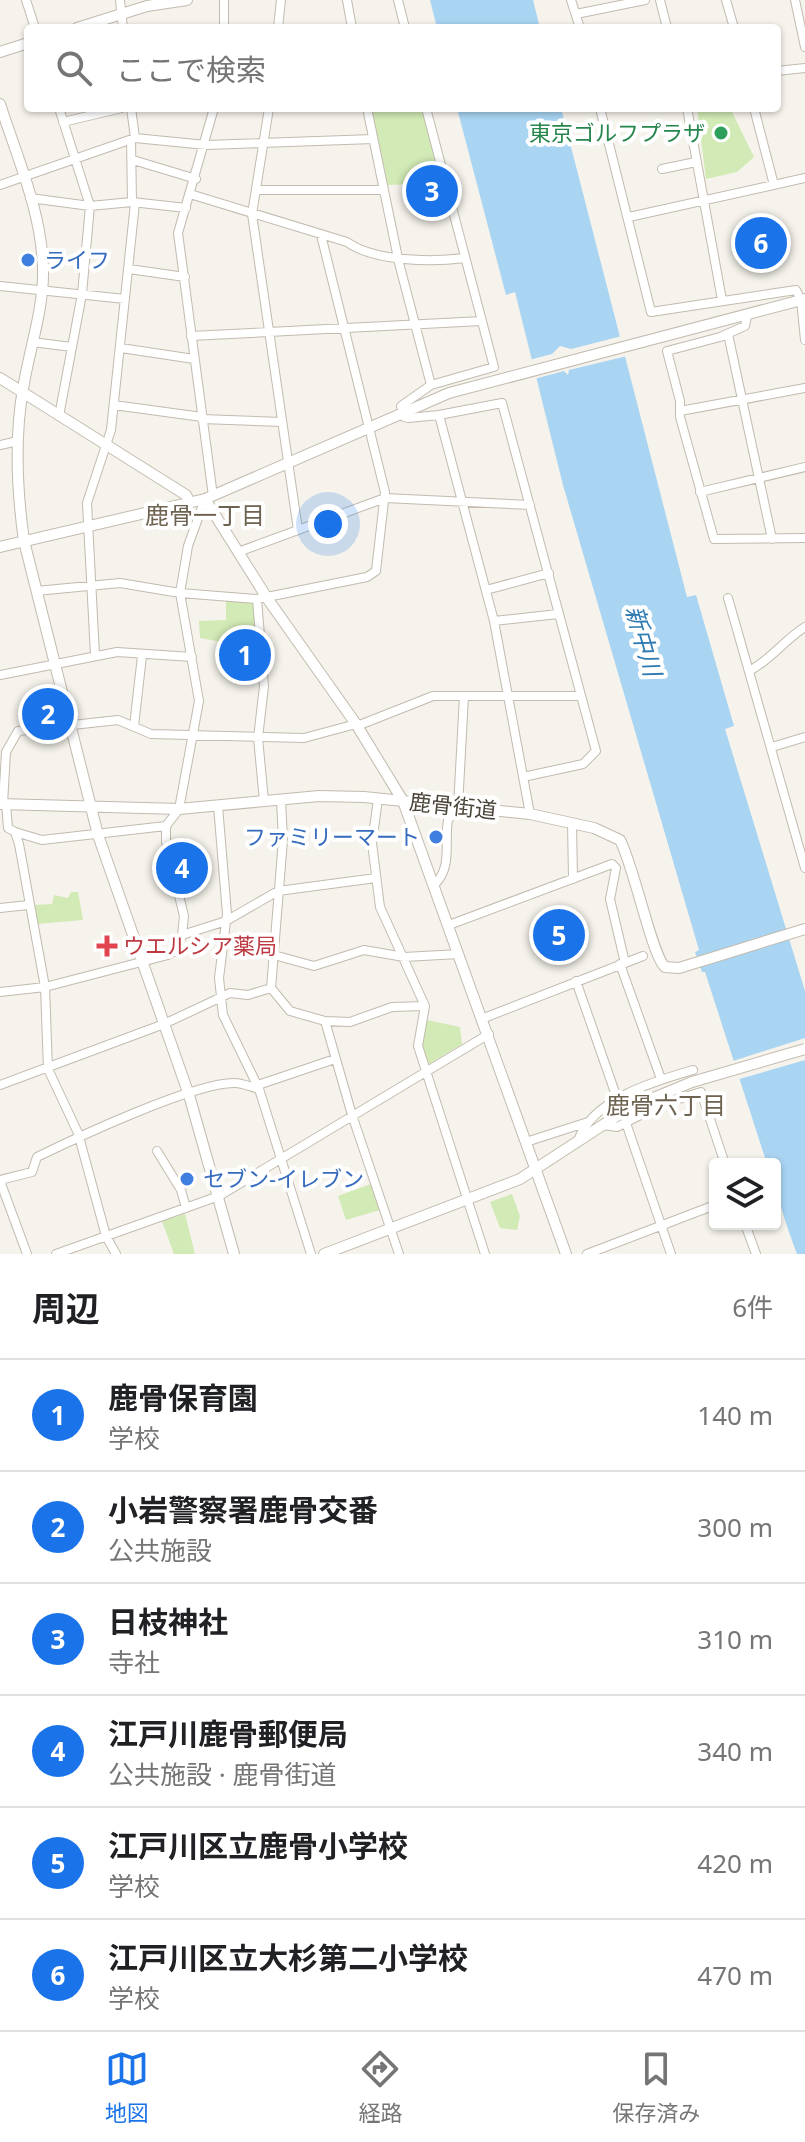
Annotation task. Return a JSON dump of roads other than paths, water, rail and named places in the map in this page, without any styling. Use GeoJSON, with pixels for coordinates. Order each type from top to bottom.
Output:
{"type":"FeatureCollection","features":[{"type":"Feature","properties":{"kind":"street"},"geometry":{"type":"LineString","coordinates":[[26,0],[34,24]]}},
{"type":"Feature","properties":{"kind":"street"},"geometry":{"type":"LineString","coordinates":[[120,0],[122,24]]}},
{"type":"Feature","properties":{"kind":"street"},"geometry":{"type":"LineString","coordinates":[[90,24],[187,0]]}},
{"type":"Feature","properties":{"kind":"street"},"geometry":{"type":"LineString","coordinates":[[224,0],[224,24]]}},
{"type":"Feature","properties":{"kind":"street"},"geometry":{"type":"LineString","coordinates":[[278,24],[281,0]]}},
{"type":"Feature","properties":{"kind":"street"},"geometry":{"type":"LineString","coordinates":[[347,0],[351,24]]}},
{"type":"Feature","properties":{"kind":"street"},"geometry":{"type":"LineString","coordinates":[[398,0],[404,24]]}},
{"type":"Feature","properties":{"kind":"street"},"geometry":{"type":"LineString","coordinates":[[571,0],[579,24]]}},
{"type":"Feature","properties":{"kind":"street"},"geometry":{"type":"LineString","coordinates":[[576,14],[645,0]]}},
{"type":"Feature","properties":{"kind":"street"},"geometry":{"type":"LineString","coordinates":[[660,0],[666,24]]}},
{"type":"Feature","properties":{"kind":"street"},"geometry":{"type":"LineString","coordinates":[[726,0],[733,24]]}},
{"type":"Feature","properties":{"kind":"street"},"geometry":{"type":"LineString","coordinates":[[795,0],[805,47]]}},
{"type":"Feature","properties":{"kind":"street"},"geometry":{"type":"LineString","coordinates":[[0,52],[24,44]]}},
{"type":"Feature","properties":{"kind":"street"},"geometry":{"type":"LineString","coordinates":[[781,71],[805,68]]}},
{"type":"Feature","properties":{"kind":"street"},"geometry":{"type":"LineString","coordinates":[[0,104],[24,177],[42,248],[43,289],[22,391],[18,441],[18,497],[24,541],[98,835],[189,1095],[234,1254]]}},
{"type":"Feature","properties":{"kind":"street"},"geometry":{"type":"LineString","coordinates":[[59,416],[82,294],[90,206],[60,112]]}},
{"type":"Feature","properties":{"kind":"street"},"geometry":{"type":"LineString","coordinates":[[63,122],[105,112]]}},
{"type":"Feature","properties":{"kind":"street"},"geometry":{"type":"LineString","coordinates":[[95,655],[87,503],[107,446],[121,348],[134,203],[131,112]]}},
{"type":"Feature","properties":{"kind":"street"},"geometry":{"type":"LineString","coordinates":[[213,112],[178,233],[209,498],[262,598],[357,725],[403,801],[484,1018],[566,1254]]}},
{"type":"Feature","properties":{"kind":"street"},"geometry":{"type":"LineString","coordinates":[[268,112],[252,214],[298,530]]}},
{"type":"Feature","properties":{"kind":"street"},"geometry":{"type":"LineString","coordinates":[[368,112],[398,256],[431,385]]}},
{"type":"Feature","properties":{"kind":"street"},"geometry":{"type":"LineString","coordinates":[[427,112],[494,367],[431,385],[406,400],[401,406],[402,412],[408,418],[502,403],[596,751],[583,764],[523,777]]}},
{"type":"Feature","properties":{"kind":"street"},"geometry":{"type":"LineString","coordinates":[[601,112],[651,312],[796,290],[803,300],[805,340]]}},
{"type":"Feature","properties":{"kind":"street"},"geometry":{"type":"LineString","coordinates":[[688,112],[722,300]]}},
{"type":"Feature","properties":{"kind":"street"},"geometry":{"type":"LineString","coordinates":[[755,112],[774,185]]}},
{"type":"Feature","properties":{"kind":"street"},"geometry":{"type":"LineString","coordinates":[[0,185],[133,139],[206,145],[373,139]]}},
{"type":"Feature","properties":{"kind":"street"},"geometry":{"type":"LineString","coordinates":[[133,160],[196,179]]}},
{"type":"Feature","properties":{"kind":"street"},"geometry":{"type":"LineString","coordinates":[[662,169],[696,162]]}},
{"type":"Feature","properties":{"kind":"street"},"geometry":{"type":"LineString","coordinates":[[629,217],[805,178]]}},
{"type":"Feature","properties":{"kind":"street"},"geometry":{"type":"LineString","coordinates":[[256,190],[384,190]]}},
{"type":"Feature","properties":{"kind":"street"},"geometry":{"type":"LineString","coordinates":[[190,194],[357,249],[398,256],[465,258]]}},
{"type":"Feature","properties":{"kind":"street"},"geometry":{"type":"LineString","coordinates":[[30,198],[90,206],[134,203],[186,208]]}},
{"type":"Feature","properties":{"kind":"street"},"geometry":{"type":"LineString","coordinates":[[36,591],[120,583],[180,593],[262,598],[367,577],[376,571],[385,498],[321,235]]}},
{"type":"Feature","properties":{"kind":"street"},"geometry":{"type":"LineString","coordinates":[[129,269],[185,277]]}},
{"type":"Feature","properties":{"kind":"street"},"geometry":{"type":"LineString","coordinates":[[0,286],[125,299]]}},
{"type":"Feature","properties":{"kind":"street"},"geometry":{"type":"LineString","coordinates":[[0,547],[209,498],[449,393],[803,300]]}},
{"type":"Feature","properties":{"kind":"street"},"geometry":{"type":"LineString","coordinates":[[747,316],[745,326],[728,334],[667,351],[700,492],[714,539],[805,538]]}},
{"type":"Feature","properties":{"kind":"street"},"geometry":{"type":"LineString","coordinates":[[191,336],[482,321]]}},
{"type":"Feature","properties":{"kind":"street"},"geometry":{"type":"LineString","coordinates":[[728,334],[772,539]]}},
{"type":"Feature","properties":{"kind":"street"},"geometry":{"type":"LineString","coordinates":[[32,342],[72,347]]}},
{"type":"Feature","properties":{"kind":"street"},"geometry":{"type":"LineString","coordinates":[[121,348],[194,359]]}},
{"type":"Feature","properties":{"kind":"street"},"geometry":{"type":"LineString","coordinates":[[0,378],[186,495],[190,503]]}},
{"type":"Feature","properties":{"kind":"street"},"geometry":{"type":"LineString","coordinates":[[680,411],[805,388]]}},
{"type":"Feature","properties":{"kind":"street"},"geometry":{"type":"LineString","coordinates":[[114,405],[202,418],[282,422]]}},
{"type":"Feature","properties":{"kind":"street"},"geometry":{"type":"LineString","coordinates":[[439,415],[494,621],[530,814]]}},
{"type":"Feature","properties":{"kind":"street"},"geometry":{"type":"LineString","coordinates":[[0,445],[18,441]]}},
{"type":"Feature","properties":{"kind":"street"},"geometry":{"type":"LineString","coordinates":[[700,492],[805,467]]}},
{"type":"Feature","properties":{"kind":"street"},"geometry":{"type":"LineString","coordinates":[[0,992],[45,987],[177,950],[184,916],[166,842],[166,826],[179,809],[199,701],[180,593],[188,546],[209,498]]}},
{"type":"Feature","properties":{"kind":"street"},"geometry":{"type":"LineString","coordinates":[[238,552],[385,498],[530,505]]}},
{"type":"Feature","properties":{"kind":"street"},"geometry":{"type":"LineString","coordinates":[[486,590],[549,573]]}},
{"type":"Feature","properties":{"kind":"street"},"geometry":{"type":"LineString","coordinates":[[262,598],[264,686],[258,738],[264,801]]}},
{"type":"Feature","properties":{"kind":"street"},"geometry":{"type":"LineString","coordinates":[[728,598],[802,845],[805,868]]}},
{"type":"Feature","properties":{"kind":"street"},"geometry":{"type":"LineString","coordinates":[[494,621],[558,614]]}},
{"type":"Feature","properties":{"kind":"street"},"geometry":{"type":"LineString","coordinates":[[749,671],[768,661],[792,634],[805,627]]}},
{"type":"Feature","properties":{"kind":"street"},"geometry":{"type":"LineString","coordinates":[[0,675],[54,667],[117,652],[192,657]]}},
{"type":"Feature","properties":{"kind":"street"},"geometry":{"type":"LineString","coordinates":[[134,726],[142,656]]}},
{"type":"Feature","properties":{"kind":"street"},"geometry":{"type":"LineString","coordinates":[[116,1254],[106,1236],[79,1137],[48,1069],[45,987],[3,804],[5,744],[18,731],[118,720],[151,734],[258,738],[319,736],[433,696],[581,696]]}},
{"type":"Feature","properties":{"kind":"street"},"geometry":{"type":"LineString","coordinates":[[434,885],[440,880],[448,851],[448,820],[458,807],[464,696]]}},
{"type":"Feature","properties":{"kind":"street"},"geometry":{"type":"LineString","coordinates":[[772,747],[805,737]]}},
{"type":"Feature","properties":{"kind":"street","name":"鹿骨街道"},"geometry":{"type":"LineString","coordinates":[[3,804],[179,809],[319,796],[530,814],[605,831],[620,840],[645,907],[657,958],[665,967],[679,968],[804,929]]}},
{"type":"Feature","properties":{"kind":"street"},"geometry":{"type":"LineString","coordinates":[[378,799],[372,843],[380,907],[425,1006],[418,1046],[485,1254]]}},
{"type":"Feature","properties":{"kind":"street"},"geometry":{"type":"LineString","coordinates":[[281,800],[283,840],[271,988],[290,1011],[325,1021],[350,1022],[392,1007],[425,1006]]}},
{"type":"Feature","properties":{"kind":"street"},"geometry":{"type":"LineString","coordinates":[[218,806],[226,921],[219,978],[223,1015],[258,1087],[311,1254]]}},
{"type":"Feature","properties":{"kind":"street"},"geometry":{"type":"LineString","coordinates":[[572,823],[573,879]]}},
{"type":"Feature","properties":{"kind":"street"},"geometry":{"type":"LineString","coordinates":[[8,829],[42,840],[166,826]]}},
{"type":"Feature","properties":{"kind":"street"},"geometry":{"type":"LineString","coordinates":[[449,925],[612,864],[616,868],[610,899],[622,964],[661,1079]]}},
{"type":"Feature","properties":{"kind":"street"},"geometry":{"type":"LineString","coordinates":[[182,935],[226,921],[278,891],[376,878]]}},
{"type":"Feature","properties":{"kind":"street"},"geometry":{"type":"LineString","coordinates":[[0,908],[28,905]]}},
{"type":"Feature","properties":{"kind":"street"},"geometry":{"type":"LineString","coordinates":[[274,955],[314,966],[364,950],[404,957],[459,954]]}},
{"type":"Feature","properties":{"kind":"street"},"geometry":{"type":"LineString","coordinates":[[484,1018],[643,956]]}},
{"type":"Feature","properties":{"kind":"street"},"geometry":{"type":"LineString","coordinates":[[576,981],[618,1101]]}},
{"type":"Feature","properties":{"kind":"street"},"geometry":{"type":"LineString","coordinates":[[0,1085],[164,1024],[221,1000],[230,993],[248,995],[271,988]]}},
{"type":"Feature","properties":{"kind":"street"},"geometry":{"type":"LineString","coordinates":[[325,1021],[352,1115],[399,1254]]}},
{"type":"Feature","properties":{"kind":"street"},"geometry":{"type":"LineString","coordinates":[[56,1254],[219,1196],[489,1034]]}},
{"type":"Feature","properties":{"kind":"street"},"geometry":{"type":"LineString","coordinates":[[324,1254],[537,1170],[648,1098],[805,1049]]}},
{"type":"Feature","properties":{"kind":"street"},"geometry":{"type":"LineString","coordinates":[[27,1254],[0,1181],[32,1172],[37,1157],[79,1137],[189,1095],[234,1083],[258,1087],[335,1059]]}},
{"type":"Feature","properties":{"kind":"street"},"geometry":{"type":"LineString","coordinates":[[578,1142],[588,1122],[618,1101],[661,1079],[693,1070]]}},
{"type":"Feature","properties":{"kind":"street"},"geometry":{"type":"LineString","coordinates":[[603,1125],[617,1127],[662,1104],[701,1092],[723,1158]]}},
{"type":"Feature","properties":{"kind":"street"},"geometry":{"type":"LineString","coordinates":[[526,1142],[588,1122]]}},
{"type":"Feature","properties":{"kind":"street"},"geometry":{"type":"LineString","coordinates":[[626,1123],[671,1254]]}},
{"type":"Feature","properties":{"kind":"street"},"geometry":{"type":"LineString","coordinates":[[157,1151],[181,1190],[186,1208]]}},
{"type":"Feature","properties":{"kind":"street"},"geometry":{"type":"LineString","coordinates":[[587,1254],[709,1207]]}},
{"type":"Feature","properties":{"kind":"street"},"geometry":{"type":"LineString","coordinates":[[747,1230],[756,1254]]}},
{"type":"Feature","properties":{"kind":"water"},"geometry":{"type":"Polygon","coordinates":[[[430,0],[533,0],[539,24],[436,24],[430,0]]]}},
{"type":"Feature","properties":{"kind":"water","name":"新中川"},"geometry":{"type":"Polygon","coordinates":[[[458,112],[562,112],[687,597],[696,595],[734,726],[725,729],[805,991],[805,1254],[797,1254],[781,1206],[781,1158],[765,1158],[705,972],[702,972],[695,952],[699,950],[563,485],[515,292],[506,295],[458,112]]]}},
{"type":"Feature","properties":{"kind":"place","name":"東京ゴルフプラザ"},"geometry":{"type":"Point","coordinates":[721,133]}},
{"type":"Feature","properties":{"kind":"place","name":"日枝神社"},"geometry":{"type":"Point","coordinates":[432,191]}},
{"type":"Feature","properties":{"kind":"place","name":"江戸川区立大杉第二小学校"},"geometry":{"type":"Point","coordinates":[761,243]}},
{"type":"Feature","properties":{"kind":"place","name":"ライフ"},"geometry":{"type":"Point","coordinates":[28,260]}},
{"type":"Feature","properties":{"kind":"place","name":"鹿骨保育園"},"geometry":{"type":"Point","coordinates":[245,655]}},
{"type":"Feature","properties":{"kind":"place","name":"小岩警察署鹿骨交番"},"geometry":{"type":"Point","coordinates":[48,714]}},
{"type":"Feature","properties":{"kind":"place","name":"ファミリーマート"},"geometry":{"type":"Point","coordinates":[436,837]}},
{"type":"Feature","properties":{"kind":"place","name":"江戸川鹿骨郵便局"},"geometry":{"type":"Point","coordinates":[182,868]}},
{"type":"Feature","properties":{"kind":"place","name":"江戸川区立鹿骨小学校"},"geometry":{"type":"Point","coordinates":[559,935]}},
{"type":"Feature","properties":{"kind":"place","name":"ウエルシア薬局"},"geometry":{"type":"Point","coordinates":[107,946]}},
{"type":"Feature","properties":{"kind":"place","name":"セブン-イレブン"},"geometry":{"type":"Point","coordinates":[187,1179]}},
{"type":"Feature","properties":{"kind":"district","name":"鹿骨一丁目"},"geometry":{"type":"Point","coordinates":[205,516]}},
{"type":"Feature","properties":{"kind":"district","name":"鹿骨六丁目"},"geometry":{"type":"Point","coordinates":[666,1106]}}]}
